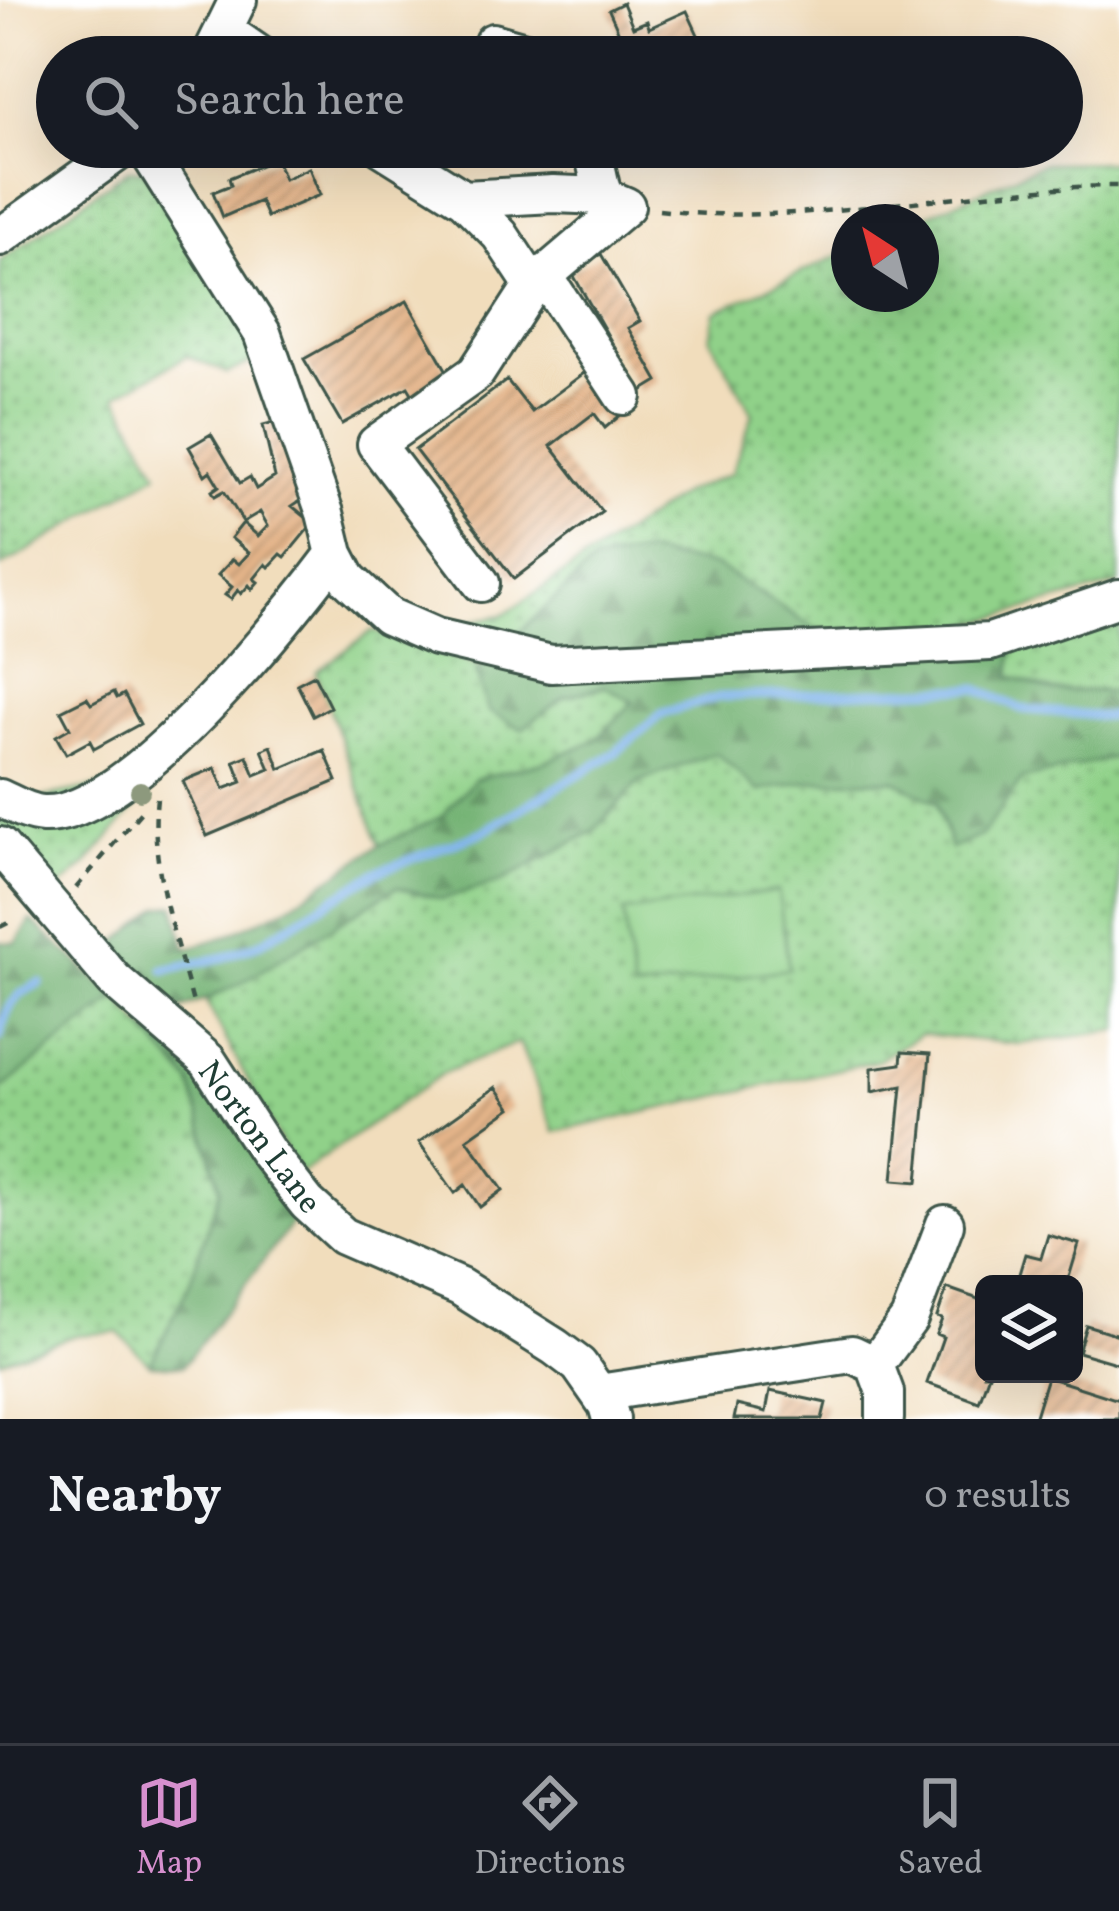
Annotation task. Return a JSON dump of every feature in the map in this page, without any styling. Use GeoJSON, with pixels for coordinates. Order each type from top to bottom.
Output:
{"type":"FeatureCollection","features":[{"type":"Feature","properties":{"kind":"street"},"geometry":{"type":"LineString","coordinates":[[0,237],[96,168]]}},
{"type":"Feature","properties":{"kind":"street"},"geometry":{"type":"LineString","coordinates":[[158,168],[262,333],[335,554],[348,579],[388,616],[436,638],[551,664],[989,642],[1119,598]]}},
{"type":"Feature","properties":{"kind":"street"},"geometry":{"type":"LineString","coordinates":[[415,168],[464,199],[500,235],[623,396]]}},
{"type":"Feature","properties":{"kind":"street"},"geometry":{"type":"LineString","coordinates":[[601,168],[615,201]]}},
{"type":"Feature","properties":{"kind":"street"},"geometry":{"type":"LineString","coordinates":[[464,199],[553,194],[615,201]]}},
{"type":"Feature","properties":{"kind":"street"},"geometry":{"type":"LineString","coordinates":[[481,583],[376,444],[476,374],[538,280],[615,201]]}},
{"type":"Feature","properties":{"kind":"street"},"geometry":{"type":"LineString","coordinates":[[0,798],[44,814],[70,809],[92,800],[162,751],[272,637],[335,554]]}},
{"type":"Feature","properties":{"kind":"street","name":"Norton Lane"},"geometry":{"type":"LineString","coordinates":[[0,846],[114,980],[208,1061],[267,1152],[307,1203],[343,1236],[460,1287],[579,1365],[605,1406]]}},
{"type":"Feature","properties":{"kind":"street"},"geometry":{"type":"LineString","coordinates":[[875,1365],[910,1319],[944,1224]]}},
{"type":"Feature","properties":{"kind":"street"},"geometry":{"type":"LineString","coordinates":[[605,1406],[852,1354],[875,1365],[885,1392],[885,1419]]}},
{"type":"Feature","properties":{"kind":"path"},"geometry":{"type":"LineString","coordinates":[[615,201],[710,216],[861,208],[1042,186],[1119,186]]}},
{"type":"Feature","properties":{"kind":"path"},"geometry":{"type":"LineString","coordinates":[[53,912],[158,792],[153,829],[176,950],[188,982]]}},
{"type":"Feature","properties":{"kind":"green space"},"geometry":{"type":"Polygon","coordinates":[[[1083,162],[1119,162],[1119,584],[930,635],[819,631],[716,567],[594,562],[508,644],[442,627],[503,615],[685,492],[731,474],[753,414],[710,338],[715,312],[831,259],[831,312],[939,312],[939,210],[1033,168],[1083,168],[1083,162]]]}},
{"type":"Feature","properties":{"kind":"green space"},"geometry":{"type":"Polygon","coordinates":[[[128,170],[144,170],[264,356],[227,373],[187,356],[117,395],[158,473],[1,567],[0,261],[128,170]]]}},
{"type":"Feature","properties":{"kind":"green space"},"geometry":{"type":"Polygon","coordinates":[[[646,553],[716,566],[819,631],[1013,644],[1010,677],[1053,691],[1119,691],[1119,756],[1022,779],[982,835],[951,849],[937,803],[895,780],[810,781],[759,791],[716,753],[640,781],[593,831],[502,881],[442,899],[397,887],[238,985],[169,1015],[104,953],[159,907],[175,905],[186,949],[224,937],[287,907],[380,845],[441,817],[475,779],[544,762],[596,740],[633,702],[605,686],[564,697],[522,729],[488,711],[476,673],[594,562],[646,553]]]}},
{"type":"Feature","properties":{"kind":"green space"},"geometry":{"type":"Polygon","coordinates":[[[1119,611],[1119,691],[1053,691],[1009,676],[1013,644],[1119,611]]]}},
{"type":"Feature","properties":{"kind":"green space"},"geometry":{"type":"Polygon","coordinates":[[[372,631],[482,667],[476,674],[564,697],[605,686],[634,703],[596,740],[544,762],[475,779],[442,817],[380,845],[316,672],[372,631]]]}},
{"type":"Feature","properties":{"kind":"green space"},"geometry":{"type":"Polygon","coordinates":[[[716,753],[759,791],[810,781],[895,780],[938,803],[951,848],[982,835],[1022,779],[1119,756],[1119,1030],[1019,1044],[921,1034],[876,1061],[555,1132],[519,1042],[443,1073],[301,1173],[206,1001],[397,887],[442,899],[502,881],[593,831],[640,781],[716,753]]]}},
{"type":"Feature","properties":{"kind":"green space"},"geometry":{"type":"Polygon","coordinates":[[[147,777],[153,786],[88,863],[58,890],[0,832],[0,806],[147,777]]]}},
{"type":"Feature","properties":{"kind":"green space"},"geometry":{"type":"Polygon","coordinates":[[[778,891],[789,969],[634,991],[623,912],[778,891]]]}},
{"type":"Feature","properties":{"kind":"green space"},"geometry":{"type":"Polygon","coordinates":[[[31,920],[117,998],[0,1090],[0,942],[16,943],[31,920]]]}},
{"type":"Feature","properties":{"kind":"green space"},"geometry":{"type":"Polygon","coordinates":[[[117,998],[191,1083],[220,1189],[189,1285],[150,1364],[118,1332],[76,1335],[0,1360],[0,1090],[117,998]]]}},
{"type":"Feature","properties":{"kind":"green space"},"geometry":{"type":"Polygon","coordinates":[[[141,1025],[203,1072],[293,1222],[183,1366],[150,1364],[189,1285],[220,1189],[191,1083],[141,1025]]]}},
{"type":"Feature","properties":{"kind":"building"},"geometry":{"type":"Polygon","coordinates":[[[623,3],[633,27],[647,21],[649,28],[687,11],[698,35],[618,36],[609,10],[623,3]]]}},
{"type":"Feature","properties":{"kind":"building"},"geometry":{"type":"Polygon","coordinates":[[[254,168],[280,168],[284,179],[309,168],[320,195],[267,217],[260,201],[223,217],[213,192],[231,185],[229,178],[254,168]]]}},
{"type":"Feature","properties":{"kind":"building"},"geometry":{"type":"Polygon","coordinates":[[[601,254],[640,321],[628,328],[658,381],[640,392],[571,271],[601,254]]]}},
{"type":"Feature","properties":{"kind":"building"},"geometry":{"type":"Polygon","coordinates":[[[407,301],[452,380],[416,400],[408,387],[342,424],[304,359],[407,301]]]}},
{"type":"Feature","properties":{"kind":"building"},"geometry":{"type":"Polygon","coordinates":[[[588,370],[622,414],[605,428],[594,413],[551,446],[602,512],[514,579],[415,450],[507,380],[532,412],[588,370]]]}},
{"type":"Feature","properties":{"kind":"building"},"geometry":{"type":"Polygon","coordinates":[[[282,420],[301,500],[292,506],[313,523],[285,557],[281,554],[269,567],[266,564],[252,589],[249,585],[241,594],[238,590],[231,599],[225,595],[232,587],[218,575],[233,559],[239,564],[249,553],[231,538],[243,523],[258,536],[268,526],[260,512],[243,522],[224,491],[215,496],[212,491],[219,486],[210,471],[205,475],[189,447],[211,434],[240,483],[250,477],[256,489],[275,477],[263,425],[282,420]]]}},
{"type":"Feature","properties":{"kind":"building"},"geometry":{"type":"Polygon","coordinates":[[[314,675],[330,707],[313,716],[297,684],[314,675]]]}},
{"type":"Feature","properties":{"kind":"building"},"geometry":{"type":"Polygon","coordinates":[[[114,692],[117,698],[124,694],[140,724],[94,749],[90,741],[66,754],[56,736],[70,728],[61,711],[114,692]]]}},
{"type":"Feature","properties":{"kind":"building"},"geometry":{"type":"Polygon","coordinates":[[[271,746],[280,769],[324,750],[337,781],[207,836],[183,781],[215,768],[224,789],[242,782],[234,761],[247,756],[255,775],[270,769],[262,750],[271,746]]]}},
{"type":"Feature","properties":{"kind":"building"},"geometry":{"type":"Polygon","coordinates":[[[902,1052],[930,1054],[918,1182],[893,1180],[902,1086],[872,1092],[872,1068],[901,1064],[902,1052]]]}},
{"type":"Feature","properties":{"kind":"building"},"geometry":{"type":"Polygon","coordinates":[[[496,1087],[511,1108],[467,1139],[503,1190],[480,1207],[465,1185],[455,1193],[419,1142],[496,1087]]]}},
{"type":"Feature","properties":{"kind":"building"},"geometry":{"type":"Polygon","coordinates":[[[1048,1235],[1079,1244],[1070,1275],[1019,1275],[1025,1254],[1041,1258],[1048,1235]]]}},
{"type":"Feature","properties":{"kind":"building"},"geometry":{"type":"Polygon","coordinates":[[[947,1288],[975,1298],[975,1383],[986,1383],[979,1402],[927,1383],[943,1337],[936,1334],[942,1319],[937,1317],[947,1288]]]}},
{"type":"Feature","properties":{"kind":"building"},"geometry":{"type":"Polygon","coordinates":[[[1086,1325],[1119,1335],[1119,1364],[1083,1353],[1086,1325]]]}},
{"type":"Feature","properties":{"kind":"building"},"geometry":{"type":"Polygon","coordinates":[[[1045,1383],[1066,1383],[1119,1400],[1119,1419],[1034,1419],[1045,1383]]]}},
{"type":"Feature","properties":{"kind":"building"},"geometry":{"type":"Polygon","coordinates":[[[770,1391],[826,1403],[822,1419],[734,1419],[737,1405],[766,1412],[770,1391]]]}},
{"type":"Feature","properties":{"kind":"waterway"},"geometry":{"type":"LineString","coordinates":[[164,970],[225,957],[260,943],[377,872],[480,833],[615,753],[663,713],[720,697],[976,688],[1021,709],[1106,717],[1119,714]]}},
{"type":"Feature","properties":{"kind":"waterway"},"geometry":{"type":"LineString","coordinates":[[0,1037],[12,1004],[40,983]]}}]}
